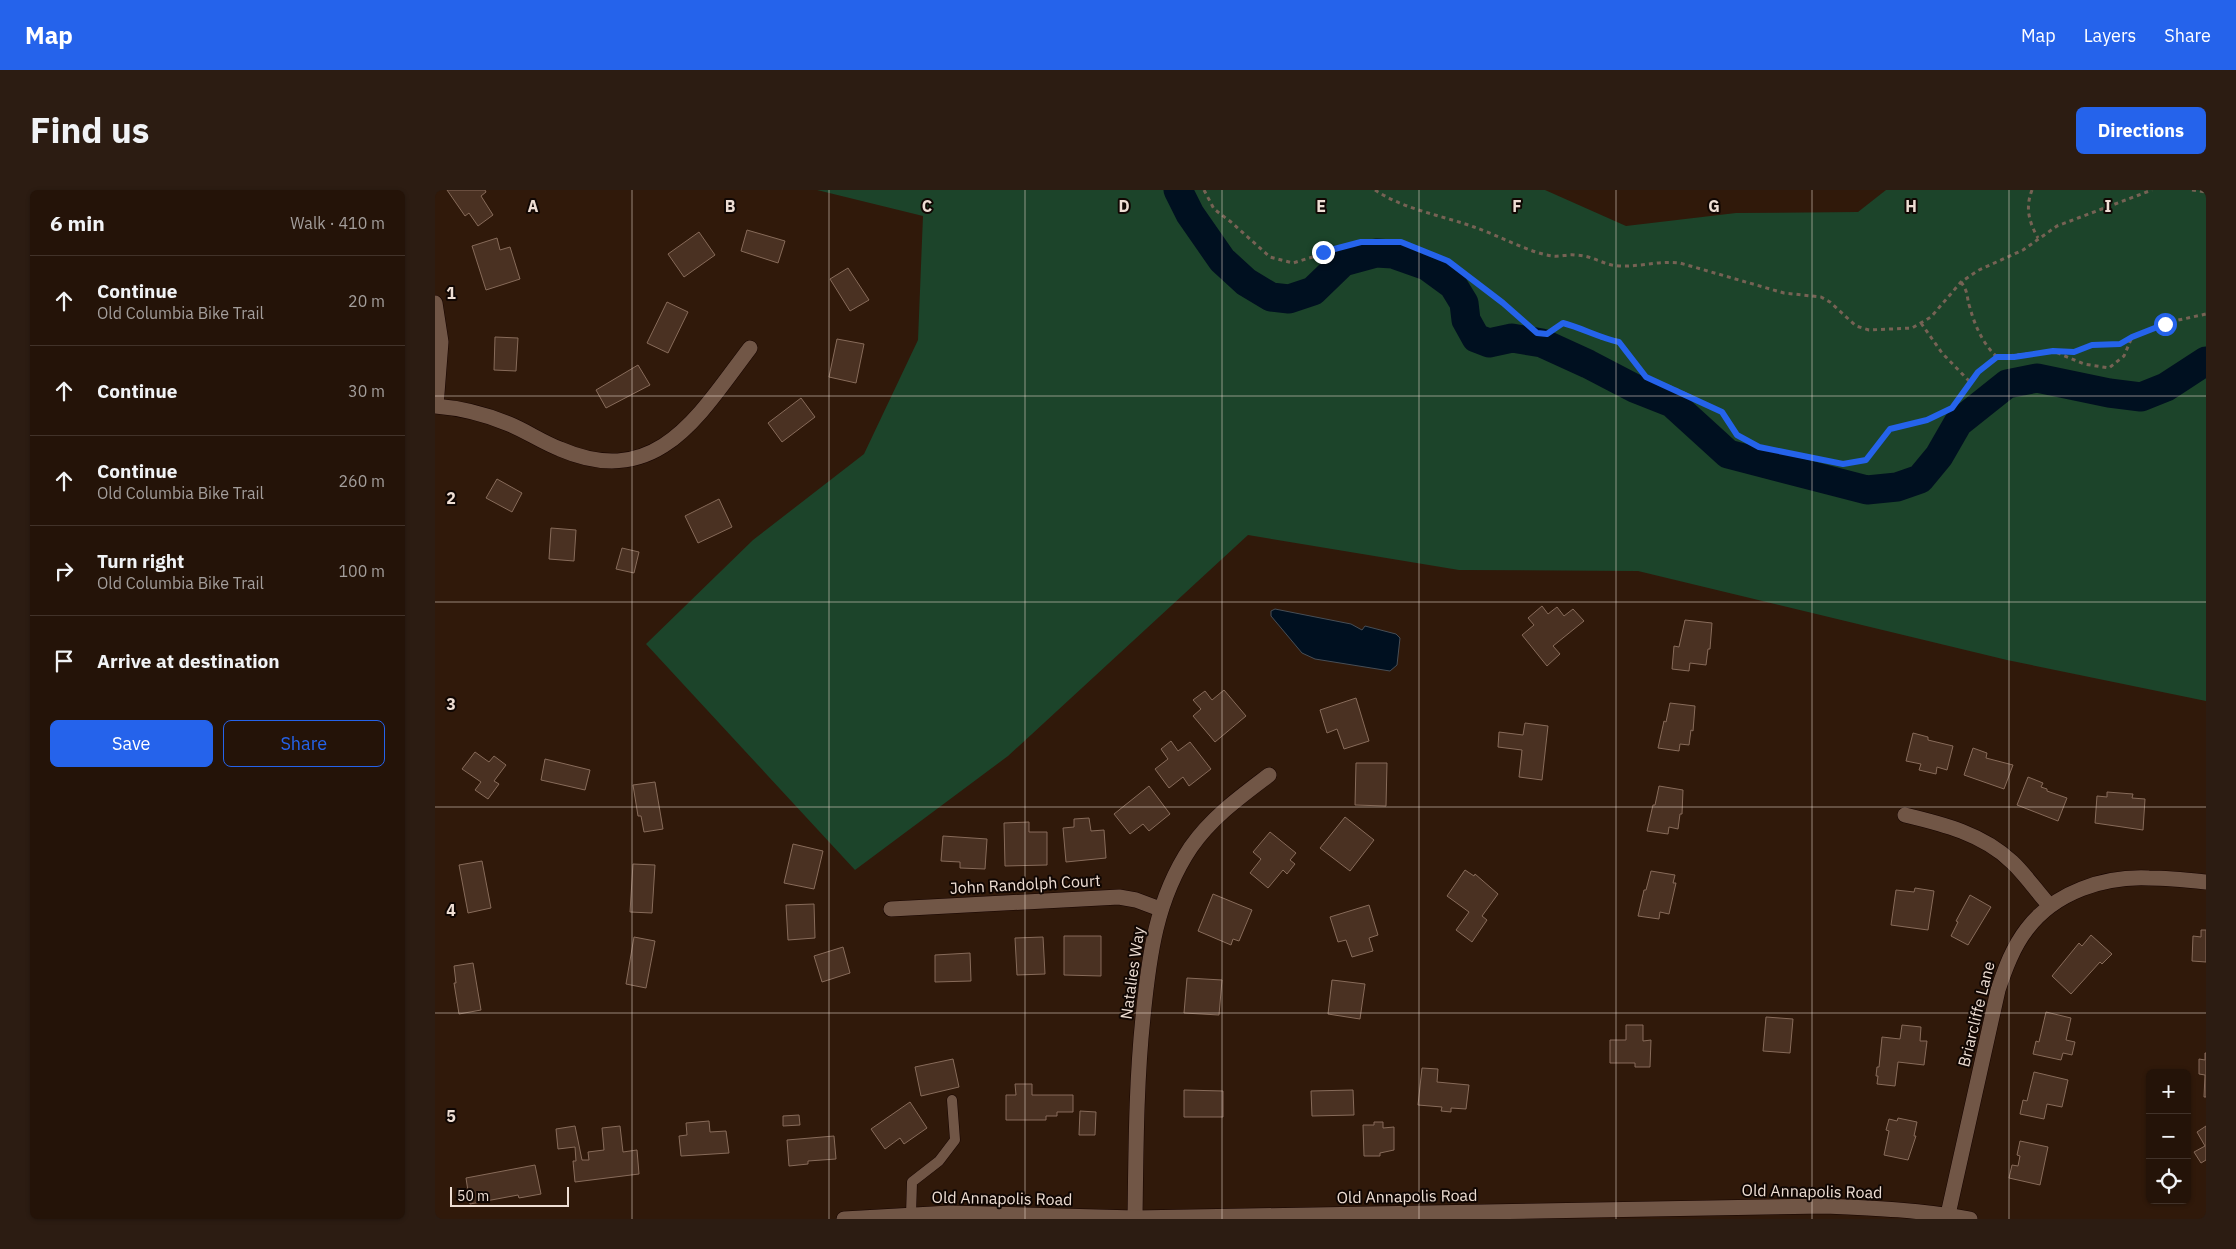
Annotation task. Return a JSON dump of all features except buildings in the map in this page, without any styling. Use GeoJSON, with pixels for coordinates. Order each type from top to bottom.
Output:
{"type":"FeatureCollection","features":[{"type":"Feature","properties":{"kind":"street"},"geometry":{"type":"LineString","coordinates":[[435,303],[441,342],[436,406],[479,413],[509,424],[560,449],[587,459],[609,462],[633,459],[655,450],[674,439],[698,416],[750,348]]}},
{"type":"Feature","properties":{"kind":"street","name":"Natalies Way"},"geometry":{"type":"LineString","coordinates":[[1135,1218],[1137,1081],[1149,958],[1160,909],[1173,879],[1191,848],[1209,825],[1232,802],[1269,775]]}},
{"type":"Feature","properties":{"kind":"street"},"geometry":{"type":"LineString","coordinates":[[1905,815],[1949,825],[1994,847],[2013,862],[2049,906]]}},
{"type":"Feature","properties":{"kind":"street","name":"Briarcliffe Lane"},"geometry":{"type":"LineString","coordinates":[[1947,1217],[1998,990],[2008,960],[2027,928],[2049,906],[2072,893],[2094,884],[2148,877],[2206,882]]}},
{"type":"Feature","properties":{"kind":"street","name":"John Randolph Court"},"geometry":{"type":"LineString","coordinates":[[891,909],[1119,897],[1136,900],[1160,909]]}},
{"type":"Feature","properties":{"kind":"street","name":"Old Annapolis Road"},"geometry":{"type":"LineString","coordinates":[[844,1219],[950,1213],[1135,1218],[1825,1206],[1970,1219]]}},
{"type":"Feature","properties":{"kind":"lane"},"geometry":{"type":"LineString","coordinates":[[911,1215],[912,1182],[939,1161],[955,1140],[952,1100]]}},
{"type":"Feature","properties":{"kind":"path"},"geometry":{"type":"LineString","coordinates":[[1204,190],[1215,209],[1270,257],[1293,262],[1361,242],[1401,242],[1448,261],[1503,303],[1537,333],[1547,334],[1563,323],[1601,338],[1619,342],[1646,377],[1722,412],[1737,435],[1759,447],[1843,464],[1866,460],[1890,429],[1927,420],[1952,408],[1978,372],[1997,357],[2014,357],[2053,351],[2074,352],[2092,345],[2120,344],[2132,337],[2165,324],[2206,314]]}},
{"type":"Feature","properties":{"kind":"path"},"geometry":{"type":"LineString","coordinates":[[1375,190],[1389,199],[1407,206],[1475,227],[1553,256],[1575,255],[1620,265],[1665,261],[1689,265],[1784,293],[1821,297],[1830,302],[1856,326],[1869,330],[1913,328],[1931,317],[1961,282],[1979,270],[2023,250],[2057,226],[2152,190]]}},
{"type":"Feature","properties":{"kind":"path"},"geometry":{"type":"LineString","coordinates":[[2031,190],[2028,201],[2031,224],[2038,238]]}},
{"type":"Feature","properties":{"kind":"path"},"geometry":{"type":"LineString","coordinates":[[2192,190],[2206,192]]}},
{"type":"Feature","properties":{"kind":"path"},"geometry":{"type":"LineString","coordinates":[[1961,282],[1968,291],[1969,306],[1987,347],[1997,357]]}},
{"type":"Feature","properties":{"kind":"path"},"geometry":{"type":"LineString","coordinates":[[1921,323],[1942,353],[1971,382]]}},
{"type":"Feature","properties":{"kind":"path"},"geometry":{"type":"LineString","coordinates":[[2053,351],[2084,364],[2109,368],[2124,356],[2132,337]]}},
{"type":"Feature","properties":{"kind":"green space"},"geometry":{"type":"Polygon","coordinates":[[[817,190],[1545,190],[1626,226],[1736,213],[1858,212],[1886,190],[2206,190],[2206,701],[2007,660],[1638,571],[1459,570],[1248,535],[1008,756],[855,870],[646,644],[753,540],[864,454],[918,340],[923,216],[817,190]]]}},
{"type":"Feature","properties":{"kind":"water"},"geometry":{"type":"Polygon","coordinates":[[[1275,609],[1351,624],[1362,630],[1365,626],[1396,634],[1400,638],[1397,665],[1390,671],[1315,659],[1302,653],[1271,616],[1271,611],[1275,609]]]}},
{"type":"Feature","properties":{"kind":"waterway"},"geometry":{"type":"LineString","coordinates":[[1178,190],[1190,214],[1222,260],[1246,282],[1271,297],[1289,299],[1313,291],[1343,262],[1376,253],[1393,254],[1427,266],[1453,285],[1464,303],[1466,320],[1476,338],[1489,343],[1512,338],[1542,343],[1634,388],[1672,403],[1728,454],[1867,490],[1897,487],[1920,479],[1939,456],[1958,423],[2007,384],[2037,378],[2109,393],[2141,397],[2166,387],[2206,361]]}},
{"type":"Feature","properties":{"kind":"route"},"geometry":{"type":"LineString","coordinates":[[1323,252],[1361,242],[1401,242],[1426,251],[1448,261],[1503,303],[1537,333],[1547,334],[1563,323],[1601,338],[1619,342],[1646,377],[1680,391],[1722,412],[1737,435],[1759,447],[1843,464],[1866,460],[1890,429],[1927,420],[1952,408],[1978,372],[1997,357],[2014,357],[2053,351],[2074,352],[2092,345],[2120,344],[2147,330],[2165,324]]}}]}
